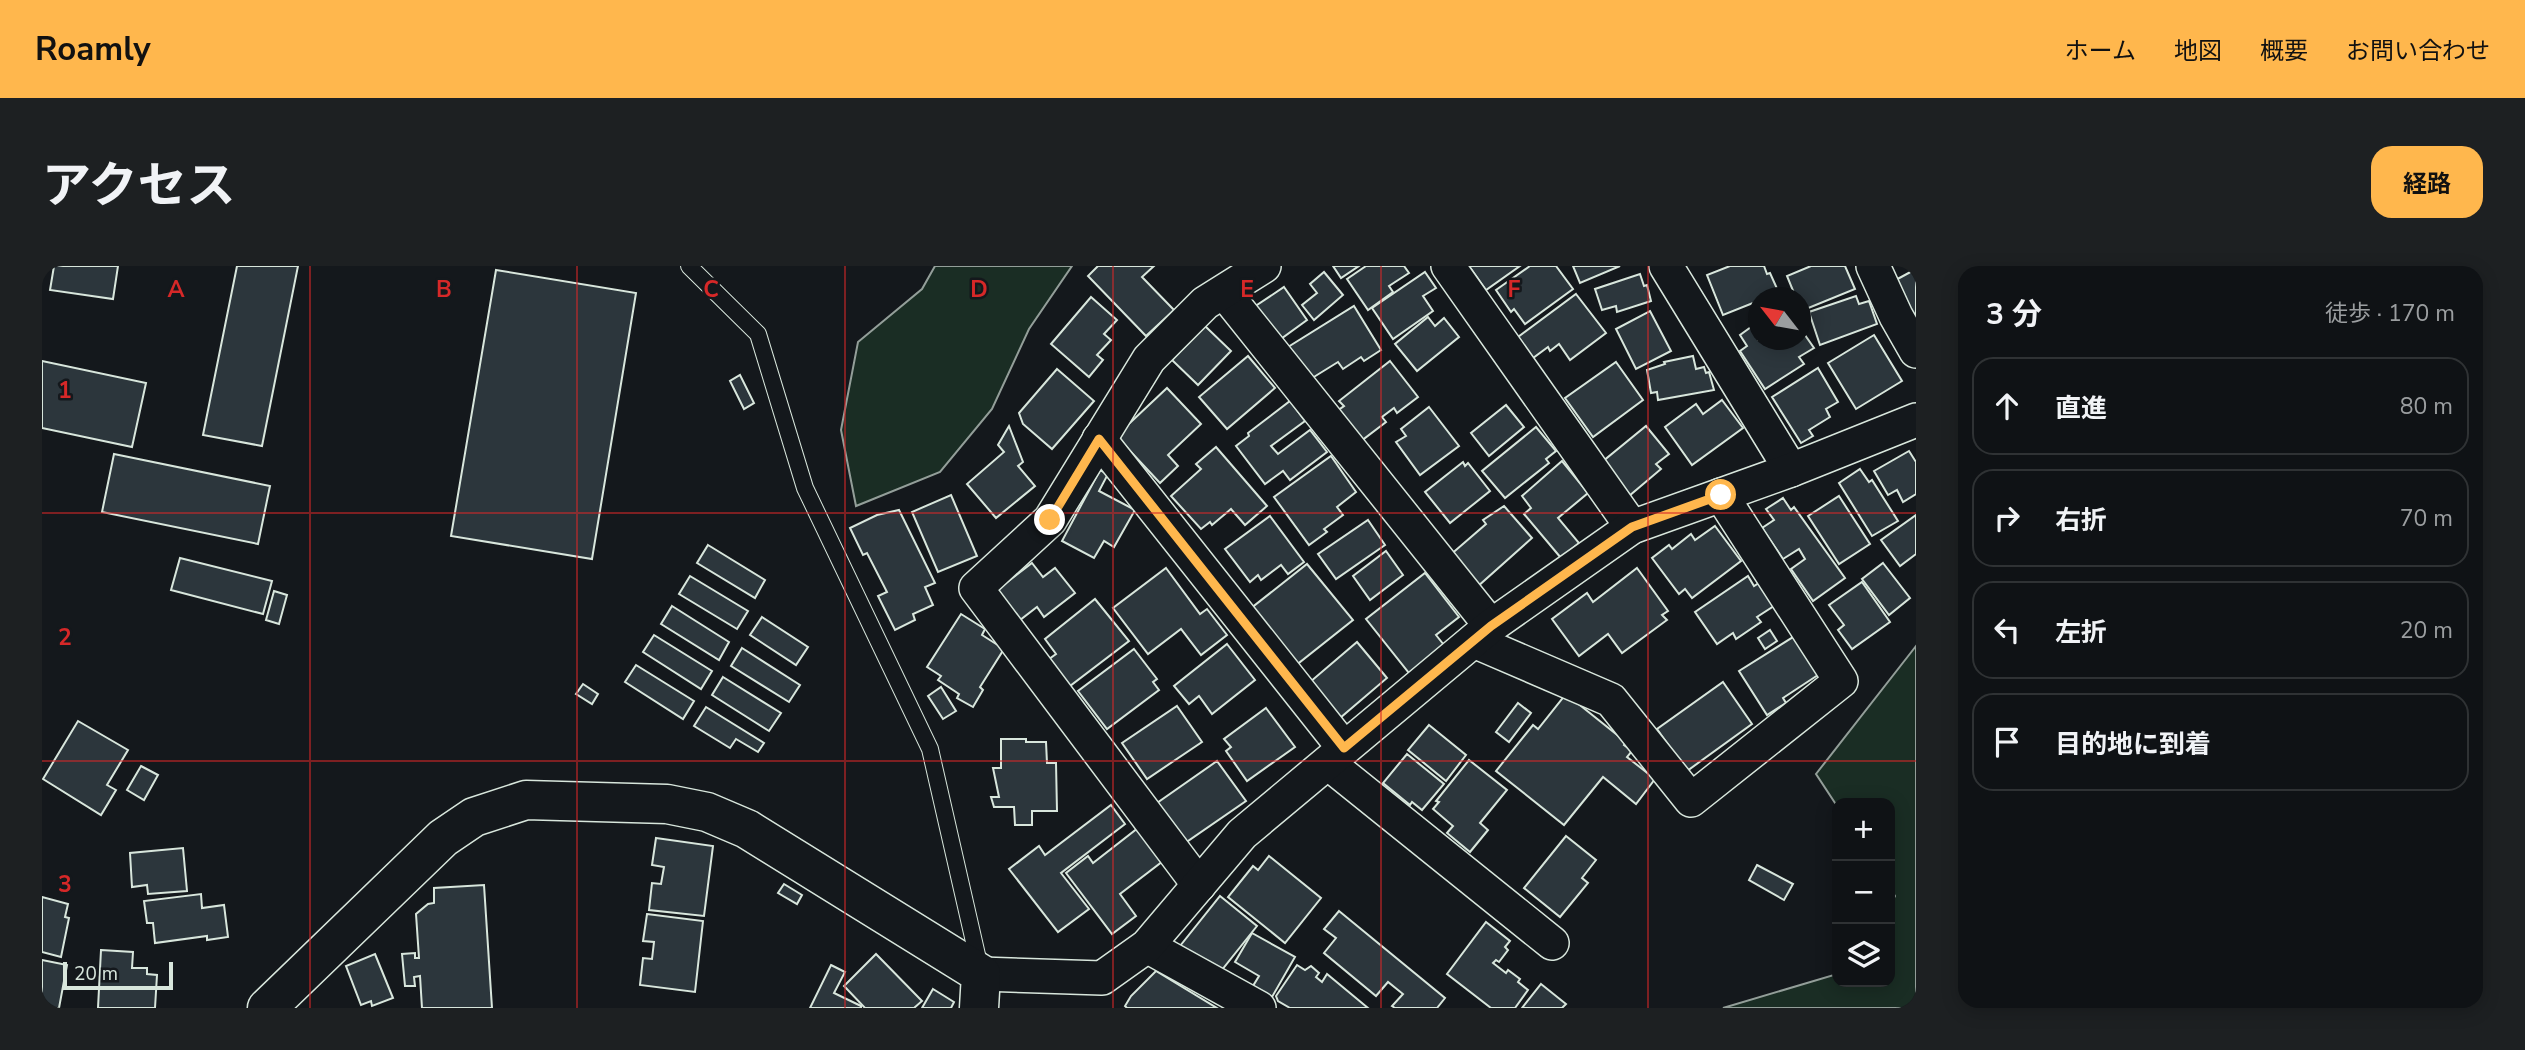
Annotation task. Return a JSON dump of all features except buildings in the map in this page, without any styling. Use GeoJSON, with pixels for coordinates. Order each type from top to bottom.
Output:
{"type":"FeatureCollection","features":[{"type":"Feature","properties":{"kind":"street"},"geometry":{"type":"LineString","coordinates":[[1199,885],[976,588],[1050,520],[1149,359],[1205,303],[1264,266]]}},
{"type":"Feature","properties":{"kind":"street"},"geometry":{"type":"LineString","coordinates":[[1448,266],[1632,527]]}},
{"type":"Feature","properties":{"kind":"street"},"geometry":{"type":"LineString","coordinates":[[1666,266],[1791,470]]}},
{"type":"Feature","properties":{"kind":"street"},"geometry":{"type":"LineString","coordinates":[[1873,266],[1916,351]]}},
{"type":"Feature","properties":{"kind":"street"},"geometry":{"type":"LineString","coordinates":[[1224,292],[1482,634],[1611,700],[1691,800],[1841,681],[1721,495]]}},
{"type":"Feature","properties":{"kind":"street"},"geometry":{"type":"LineString","coordinates":[[267,1008],[443,838],[474,817],[526,800],[667,804],[707,812],[747,829],[980,991],[1102,978],[1147,946],[1242,834],[1482,634],[1632,527],[1791,470],[1916,420]]}},
{"type":"Feature","properties":{"kind":"street"},"geometry":{"type":"LineString","coordinates":[[1099,439],[1336,755],[1552,943]]}},
{"type":"Feature","properties":{"kind":"street"},"geometry":{"type":"LineString","coordinates":[[1147,946],[1259,1008]]}},
{"type":"Feature","properties":{"kind":"lane"},"geometry":{"type":"LineString","coordinates":[[689,266],[758,334],[805,488],[930,749],[980,991]]}},
{"type":"Feature","properties":{"kind":"green space"},"geometry":{"type":"Polygon","coordinates":[[[935,266],[1072,266],[1029,329],[992,409],[940,472],[856,506],[841,430],[858,342],[922,289],[935,266]]]}},
{"type":"Feature","properties":{"kind":"green space"},"geometry":{"type":"Polygon","coordinates":[[[1916,646],[1916,1008],[1723,1008],[1832,975],[1832,987],[1895,987],[1895,798],[1832,798],[1816,774],[1916,646]]]}},
{"type":"Feature","properties":{"kind":"route"},"geometry":{"type":"LineString","coordinates":[[1050,520],[1099,439],[1344,748],[1491,626],[1632,527],[1721,495]]}}]}
